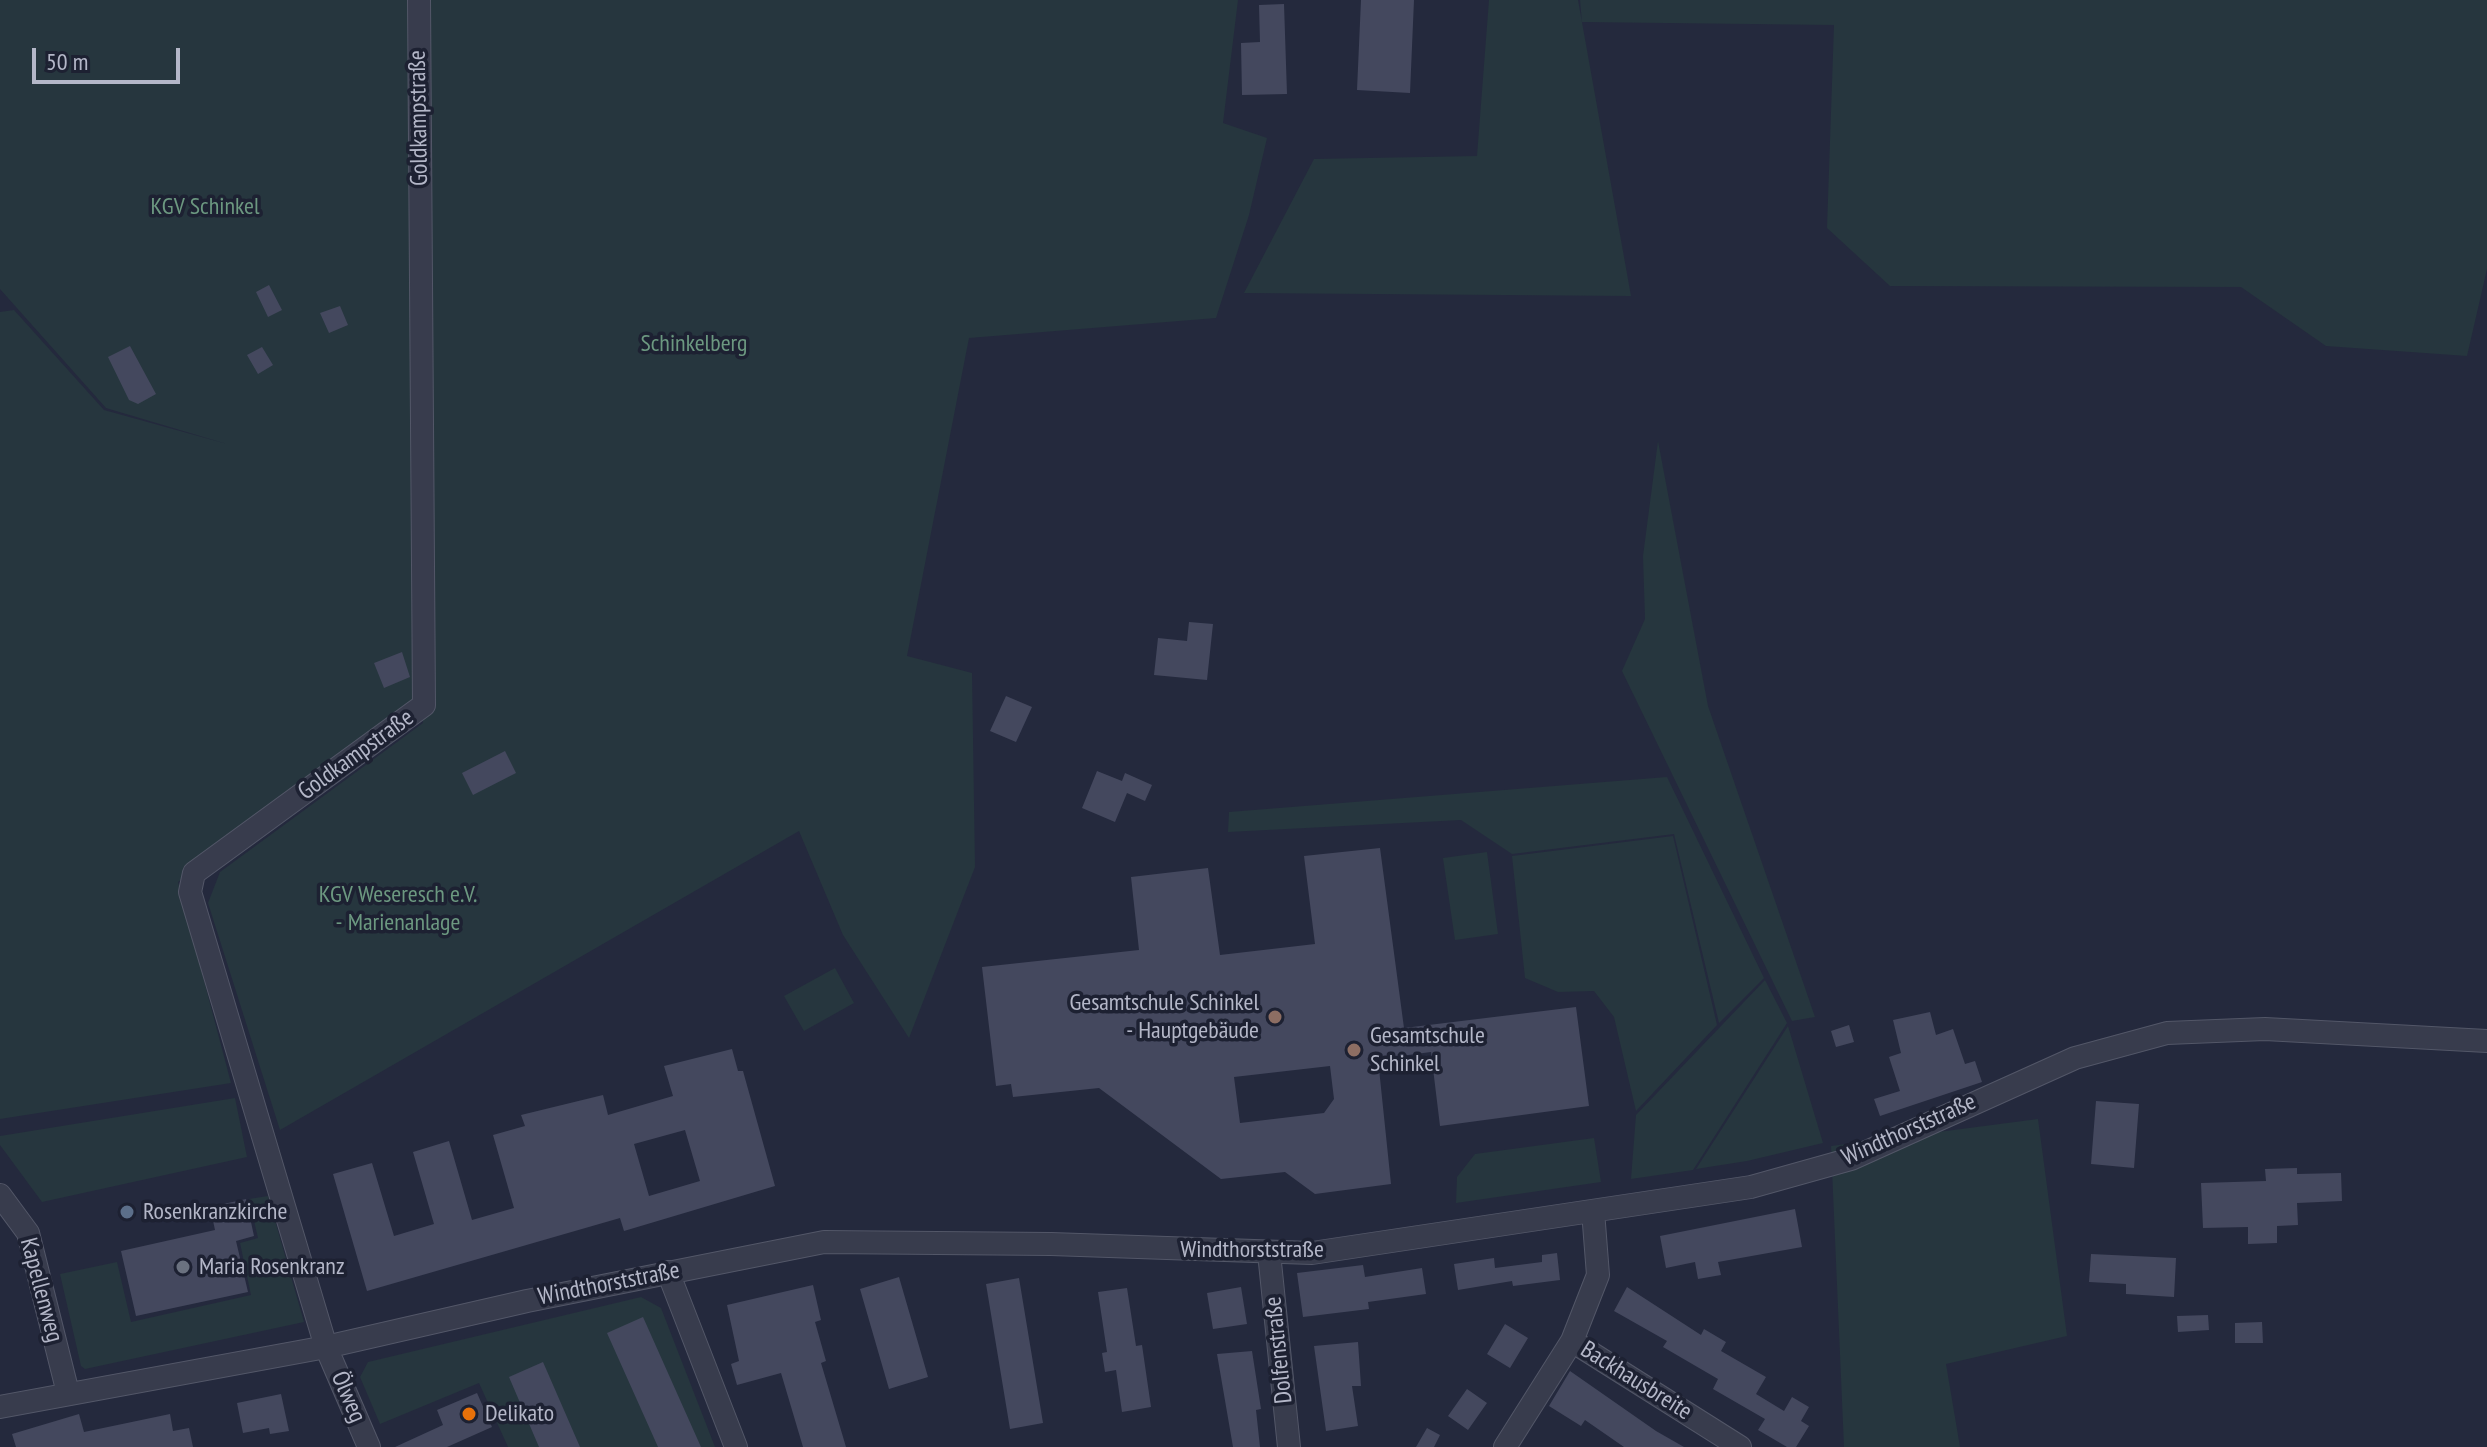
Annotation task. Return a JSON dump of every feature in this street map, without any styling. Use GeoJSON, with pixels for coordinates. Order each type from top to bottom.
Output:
{"type":"FeatureCollection","features":[{"type":"Feature","properties":{"kind":"street","name":"Goldkampstraße"},"geometry":{"type":"LineString","coordinates":[[326,1347],[190,892],[194,873],[424,705],[419,0]]}},
{"type":"Feature","properties":{"kind":"street","name":"Windthorststraße"},"geometry":{"type":"LineString","coordinates":[[0,1407],[326,1347],[668,1272],[824,1242],[1051,1244],[1312,1253],[1751,1187],[1851,1159],[2075,1058],[2167,1033],[2265,1029],[2487,1041]]}},
{"type":"Feature","properties":{"kind":"street","name":"Kapellenweg"},"geometry":{"type":"LineString","coordinates":[[0,1195],[28,1233],[68,1393]]}},
{"type":"Feature","properties":{"kind":"street","name":"Backhausbreite"},"geometry":{"type":"LineString","coordinates":[[1505,1447],[1572,1341],[1598,1275],[1593,1211]]}},
{"type":"Feature","properties":{"kind":"street","name":"Dolfenstraße"},"geometry":{"type":"LineString","coordinates":[[1269,1253],[1289,1447]]}},
{"type":"Feature","properties":{"kind":"street"},"geometry":{"type":"LineString","coordinates":[[668,1272],[736,1447]]}},
{"type":"Feature","properties":{"kind":"street","name":"Backhausbreite"},"geometry":{"type":"LineString","coordinates":[[1572,1341],[1740,1447]]}},
{"type":"Feature","properties":{"kind":"street","name":"Ölweg"},"geometry":{"type":"LineString","coordinates":[[326,1347],[369,1447]]}},
{"type":"Feature","properties":{"kind":"green space","name":"KGV Schinkel"},"geometry":{"type":"Polygon","coordinates":[[[0,0],[409,0],[416,699],[321,768],[178,882],[231,1083],[0,1119],[0,312],[14,310],[104,410],[227,444],[106,408],[0,289],[0,0]]]}},
{"type":"Feature","properties":{"kind":"green space","name":"Schinkelberg"},"geometry":{"type":"Polygon","coordinates":[[[428,0],[1238,0],[1223,123],[1267,138],[1249,215],[1216,318],[969,338],[907,656],[972,673],[975,867],[909,1038],[843,935],[799,831],[280,1130],[208,903],[220,872],[423,723],[428,0]]]}},
{"type":"Feature","properties":{"kind":"green space"},"geometry":{"type":"Polygon","coordinates":[[[1489,0],[1578,0],[1631,296],[1244,293],[1314,159],[1477,156],[1489,0]]]}},
{"type":"Feature","properties":{"kind":"green space"},"geometry":{"type":"Polygon","coordinates":[[[1580,0],[2487,0],[2487,269],[2467,356],[2326,346],[2241,287],[1890,286],[1827,228],[1834,25],[1582,22],[1580,0]]]}},
{"type":"Feature","properties":{"kind":"green space"},"geometry":{"type":"Polygon","coordinates":[[[1658,441],[1708,706],[1815,1017],[1792,1021],[1622,671],[1645,619],[1643,556],[1658,441]]]}},
{"type":"Feature","properties":{"kind":"green space"},"geometry":{"type":"Polygon","coordinates":[[[1667,777],[1764,978],[1719,1023],[1674,834],[1512,854],[1461,820],[1228,832],[1229,812],[1667,777]]]}},
{"type":"Feature","properties":{"kind":"green space"},"geometry":{"type":"Polygon","coordinates":[[[1673,836],[1717,1025],[1636,1111],[1614,1017],[1594,991],[1558,992],[1525,978],[1512,856],[1673,836]]]}},
{"type":"Feature","properties":{"kind":"green space"},"geometry":{"type":"Polygon","coordinates":[[[1487,852],[1498,934],[1455,940],[1443,858],[1487,852]]]}},
{"type":"Feature","properties":{"kind":"green space"},"geometry":{"type":"Polygon","coordinates":[[[835,968],[854,1003],[804,1031],[784,996],[835,968]]]}},
{"type":"Feature","properties":{"kind":"green space"},"geometry":{"type":"Polygon","coordinates":[[[1765,980],[1787,1023],[1693,1170],[1631,1179],[1636,1115],[1765,980]]]}},
{"type":"Feature","properties":{"kind":"green space"},"geometry":{"type":"Polygon","coordinates":[[[1788,1026],[1823,1143],[1696,1169],[1788,1026]]]}},
{"type":"Feature","properties":{"kind":"green space"},"geometry":{"type":"Polygon","coordinates":[[[235,1098],[247,1157],[42,1202],[0,1145],[0,1136],[235,1098]]]}},
{"type":"Feature","properties":{"kind":"green space"},"geometry":{"type":"Polygon","coordinates":[[[2038,1119],[2067,1336],[1946,1364],[1960,1447],[1844,1447],[1831,1146],[2038,1119]]]}},
{"type":"Feature","properties":{"kind":"green space"},"geometry":{"type":"Polygon","coordinates":[[[1594,1138],[1601,1182],[1456,1203],[1457,1177],[1475,1154],[1594,1138]]]}},
{"type":"Feature","properties":{"kind":"green space"},"geometry":{"type":"Polygon","coordinates":[[[268,1196],[304,1322],[85,1369],[81,1366],[60,1274],[117,1262],[131,1322],[251,1295],[240,1243],[258,1238],[249,1199],[268,1196]]]}},
{"type":"Feature","properties":{"kind":"green space"},"geometry":{"type":"Polygon","coordinates":[[[641,1297],[661,1308],[715,1447],[508,1447],[479,1383],[380,1424],[360,1377],[368,1362],[641,1297]]]}},
{"type":"Feature","properties":{"kind":"building"},"geometry":{"type":"Polygon","coordinates":[[[1361,0],[1414,0],[1410,93],[1357,90],[1361,0]]]}},
{"type":"Feature","properties":{"kind":"building"},"geometry":{"type":"Polygon","coordinates":[[[1284,4],[1287,94],[1242,95],[1241,43],[1260,42],[1259,5],[1284,4]]]}},
{"type":"Feature","properties":{"kind":"building"},"geometry":{"type":"Polygon","coordinates":[[[269,285],[282,310],[268,317],[256,292],[269,285]]]}},
{"type":"Feature","properties":{"kind":"building"},"geometry":{"type":"Polygon","coordinates":[[[340,306],[348,325],[329,333],[320,313],[340,306]]]}},
{"type":"Feature","properties":{"kind":"building"},"geometry":{"type":"Polygon","coordinates":[[[130,346],[156,394],[138,404],[129,400],[108,357],[130,346]]]}},
{"type":"Feature","properties":{"kind":"building"},"geometry":{"type":"Polygon","coordinates":[[[262,347],[273,365],[258,374],[247,355],[262,347]]]}},
{"type":"Feature","properties":{"kind":"building"},"geometry":{"type":"Polygon","coordinates":[[[1189,622],[1213,624],[1207,680],[1154,675],[1158,638],[1187,641],[1189,622]]]}},
{"type":"Feature","properties":{"kind":"building"},"geometry":{"type":"Polygon","coordinates":[[[402,652],[410,677],[384,688],[374,663],[402,652]]]}},
{"type":"Feature","properties":{"kind":"building"},"geometry":{"type":"Polygon","coordinates":[[[1006,696],[1032,707],[1016,742],[990,731],[1006,696]]]}},
{"type":"Feature","properties":{"kind":"building"},"geometry":{"type":"Polygon","coordinates":[[[505,751],[516,773],[473,795],[462,773],[505,751]]]}},
{"type":"Feature","properties":{"kind":"building"},"geometry":{"type":"Polygon","coordinates":[[[1097,771],[1122,781],[1125,773],[1152,785],[1145,801],[1127,793],[1115,822],[1082,808],[1097,771]]]}},
{"type":"Feature","properties":{"kind":"building","name":"Gesamtschule Schinkel - Hauptgebäude"},"geometry":{"type":"Polygon","coordinates":[[[1380,848],[1404,1028],[1576,1007],[1589,1106],[1440,1126],[1431,1052],[1378,1059],[1391,1184],[1315,1194],[1285,1172],[1221,1179],[1099,1088],[1013,1097],[1011,1084],[996,1086],[982,967],[1139,950],[1131,877],[1208,868],[1220,955],[1315,944],[1304,856],[1380,848]],[[1330,1066],[1234,1077],[1240,1123],[1324,1113],[1334,1099],[1330,1066]]]}},
{"type":"Feature","properties":{"kind":"building"},"geometry":{"type":"Polygon","coordinates":[[[1930,1012],[1936,1035],[1953,1029],[1965,1064],[1975,1061],[1982,1082],[1880,1116],[1874,1099],[1900,1091],[1889,1057],[1901,1053],[1893,1020],[1930,1012]]]}},
{"type":"Feature","properties":{"kind":"building"},"geometry":{"type":"Polygon","coordinates":[[[1849,1025],[1854,1042],[1836,1047],[1831,1031],[1849,1025]]]}},
{"type":"Feature","properties":{"kind":"building"},"geometry":{"type":"Polygon","coordinates":[[[732,1049],[738,1071],[743,1071],[775,1186],[624,1231],[620,1218],[367,1291],[333,1174],[372,1163],[394,1236],[434,1224],[413,1152],[449,1141],[472,1220],[514,1208],[493,1135],[525,1126],[521,1115],[603,1095],[608,1115],[673,1096],[664,1066],[732,1049]],[[685,1130],[634,1144],[649,1196],[700,1181],[685,1130]]]}},
{"type":"Feature","properties":{"kind":"building"},"geometry":{"type":"Polygon","coordinates":[[[2096,1101],[2139,1104],[2134,1168],[2091,1164],[2096,1101]]]}},
{"type":"Feature","properties":{"kind":"building"},"geometry":{"type":"Polygon","coordinates":[[[2297,1168],[2297,1174],[2341,1173],[2342,1201],[2297,1203],[2298,1225],[2277,1226],[2277,1243],[2248,1244],[2248,1227],[2203,1228],[2201,1183],[2266,1181],[2265,1169],[2297,1168]]]}},
{"type":"Feature","properties":{"kind":"building","name":"Maria Rosenkranz"},"geometry":{"type":"Polygon","coordinates":[[[246,1199],[254,1236],[236,1241],[248,1292],[136,1316],[121,1251],[215,1230],[210,1207],[246,1199]]]}},
{"type":"Feature","properties":{"kind":"building"},"geometry":{"type":"Polygon","coordinates":[[[1795,1209],[1802,1247],[1718,1262],[1721,1275],[1698,1279],[1695,1262],[1666,1268],[1660,1236],[1795,1209]]]}},
{"type":"Feature","properties":{"kind":"building"},"geometry":{"type":"Polygon","coordinates":[[[1557,1253],[1560,1280],[1513,1286],[1512,1281],[1458,1290],[1454,1264],[1494,1258],[1495,1268],[1542,1262],[1542,1255],[1557,1253]]]}},
{"type":"Feature","properties":{"kind":"building"},"geometry":{"type":"Polygon","coordinates":[[[2091,1254],[2176,1258],[2174,1297],[2126,1294],[2126,1284],[2089,1282],[2091,1254]]]}},
{"type":"Feature","properties":{"kind":"building"},"geometry":{"type":"Polygon","coordinates":[[[1363,1265],[1365,1277],[1422,1268],[1426,1294],[1368,1302],[1369,1309],[1303,1317],[1297,1273],[1363,1265]]]}},
{"type":"Feature","properties":{"kind":"building"},"geometry":{"type":"Polygon","coordinates":[[[899,1277],[928,1377],[889,1389],[860,1289],[899,1277]]]}},
{"type":"Feature","properties":{"kind":"building"},"geometry":{"type":"Polygon","coordinates":[[[1019,1278],[1043,1423],[1010,1429],[986,1284],[1019,1278]]]}},
{"type":"Feature","properties":{"kind":"building"},"geometry":{"type":"Polygon","coordinates":[[[813,1285],[821,1320],[815,1322],[826,1361],[821,1363],[846,1447],[803,1447],[781,1373],[737,1385],[731,1364],[739,1361],[727,1305],[813,1285]]]}},
{"type":"Feature","properties":{"kind":"building"},"geometry":{"type":"Polygon","coordinates":[[[1241,1287],[1247,1324],[1213,1329],[1207,1293],[1241,1287]]]}},
{"type":"Feature","properties":{"kind":"building"},"geometry":{"type":"Polygon","coordinates":[[[1627,1287],[1701,1335],[1704,1329],[1726,1342],[1721,1351],[1766,1377],[1756,1394],[1784,1411],[1792,1397],[1809,1407],[1801,1421],[1809,1426],[1796,1447],[1787,1447],[1758,1430],[1765,1419],[1713,1389],[1718,1379],[1663,1347],[1667,1341],[1614,1311],[1627,1287]]]}},
{"type":"Feature","properties":{"kind":"building"},"geometry":{"type":"Polygon","coordinates":[[[1127,1288],[1136,1346],[1142,1345],[1151,1407],[1122,1412],[1116,1370],[1105,1372],[1102,1353],[1107,1352],[1098,1292],[1127,1288]]]}},
{"type":"Feature","properties":{"kind":"building"},"geometry":{"type":"Polygon","coordinates":[[[2208,1315],[2209,1330],[2178,1332],[2177,1316],[2208,1315]]]}},
{"type":"Feature","properties":{"kind":"building"},"geometry":{"type":"Polygon","coordinates":[[[643,1317],[701,1447],[658,1447],[607,1333],[643,1317]]]}},
{"type":"Feature","properties":{"kind":"building"},"geometry":{"type":"Polygon","coordinates":[[[2262,1322],[2263,1343],[2235,1343],[2235,1323],[2262,1322]]]}},
{"type":"Feature","properties":{"kind":"building"},"geometry":{"type":"Polygon","coordinates":[[[1505,1324],[1528,1338],[1510,1368],[1487,1354],[1505,1324]]]}},
{"type":"Feature","properties":{"kind":"building"},"geometry":{"type":"Polygon","coordinates":[[[1358,1342],[1361,1386],[1352,1386],[1358,1426],[1326,1431],[1314,1346],[1358,1342]]]}},
{"type":"Feature","properties":{"kind":"building"},"geometry":{"type":"Polygon","coordinates":[[[1252,1351],[1261,1409],[1256,1410],[1260,1447],[1233,1447],[1217,1354],[1252,1351]]]}},
{"type":"Feature","properties":{"kind":"building"},"geometry":{"type":"Polygon","coordinates":[[[543,1362],[580,1447],[539,1447],[509,1377],[543,1362]]]}},
{"type":"Feature","properties":{"kind":"building"},"geometry":{"type":"Polygon","coordinates":[[[1570,1371],[1684,1447],[1624,1447],[1585,1420],[1581,1426],[1549,1406],[1570,1371]]]}},
{"type":"Feature","properties":{"kind":"building"},"geometry":{"type":"Polygon","coordinates":[[[1467,1389],[1487,1403],[1468,1430],[1448,1416],[1467,1389]]]}},
{"type":"Feature","properties":{"kind":"building"},"geometry":{"type":"Polygon","coordinates":[[[477,1393],[492,1427],[447,1447],[395,1447],[443,1425],[437,1410],[477,1393]]]}},
{"type":"Feature","properties":{"kind":"building"},"geometry":{"type":"Polygon","coordinates":[[[281,1394],[289,1431],[270,1434],[269,1428],[243,1433],[237,1403],[281,1394]]]}},
{"type":"Feature","properties":{"kind":"building"},"geometry":{"type":"Polygon","coordinates":[[[79,1414],[84,1432],[170,1414],[173,1431],[189,1428],[193,1447],[16,1447],[12,1434],[79,1414]]]}},
{"type":"Feature","properties":{"kind":"building"},"geometry":{"type":"Polygon","coordinates":[[[1427,1428],[1440,1435],[1434,1447],[1416,1447],[1427,1428]]]}},
{"type":"Feature","properties":{"kind":"place","name":"Gesamtschule Schinkel - Hauptgebäude"},"geometry":{"type":"Point","coordinates":[1275,1017]}},
{"type":"Feature","properties":{"kind":"place","name":"Gesamtschule Schinkel"},"geometry":{"type":"Point","coordinates":[1354,1050]}},
{"type":"Feature","properties":{"kind":"place","name":"Rosenkranzkirche"},"geometry":{"type":"Point","coordinates":[127,1212]}},
{"type":"Feature","properties":{"kind":"place","name":"Maria Rosenkranz"},"geometry":{"type":"Point","coordinates":[183,1267]}},
{"type":"Feature","properties":{"kind":"place","name":"Delikato"},"geometry":{"type":"Point","coordinates":[469,1414]}},
{"type":"Feature","properties":{"kind":"park label","name":"KGV Weseresch e.V. - Marienanlage"},"geometry":{"type":"Point","coordinates":[398,909]}}]}
